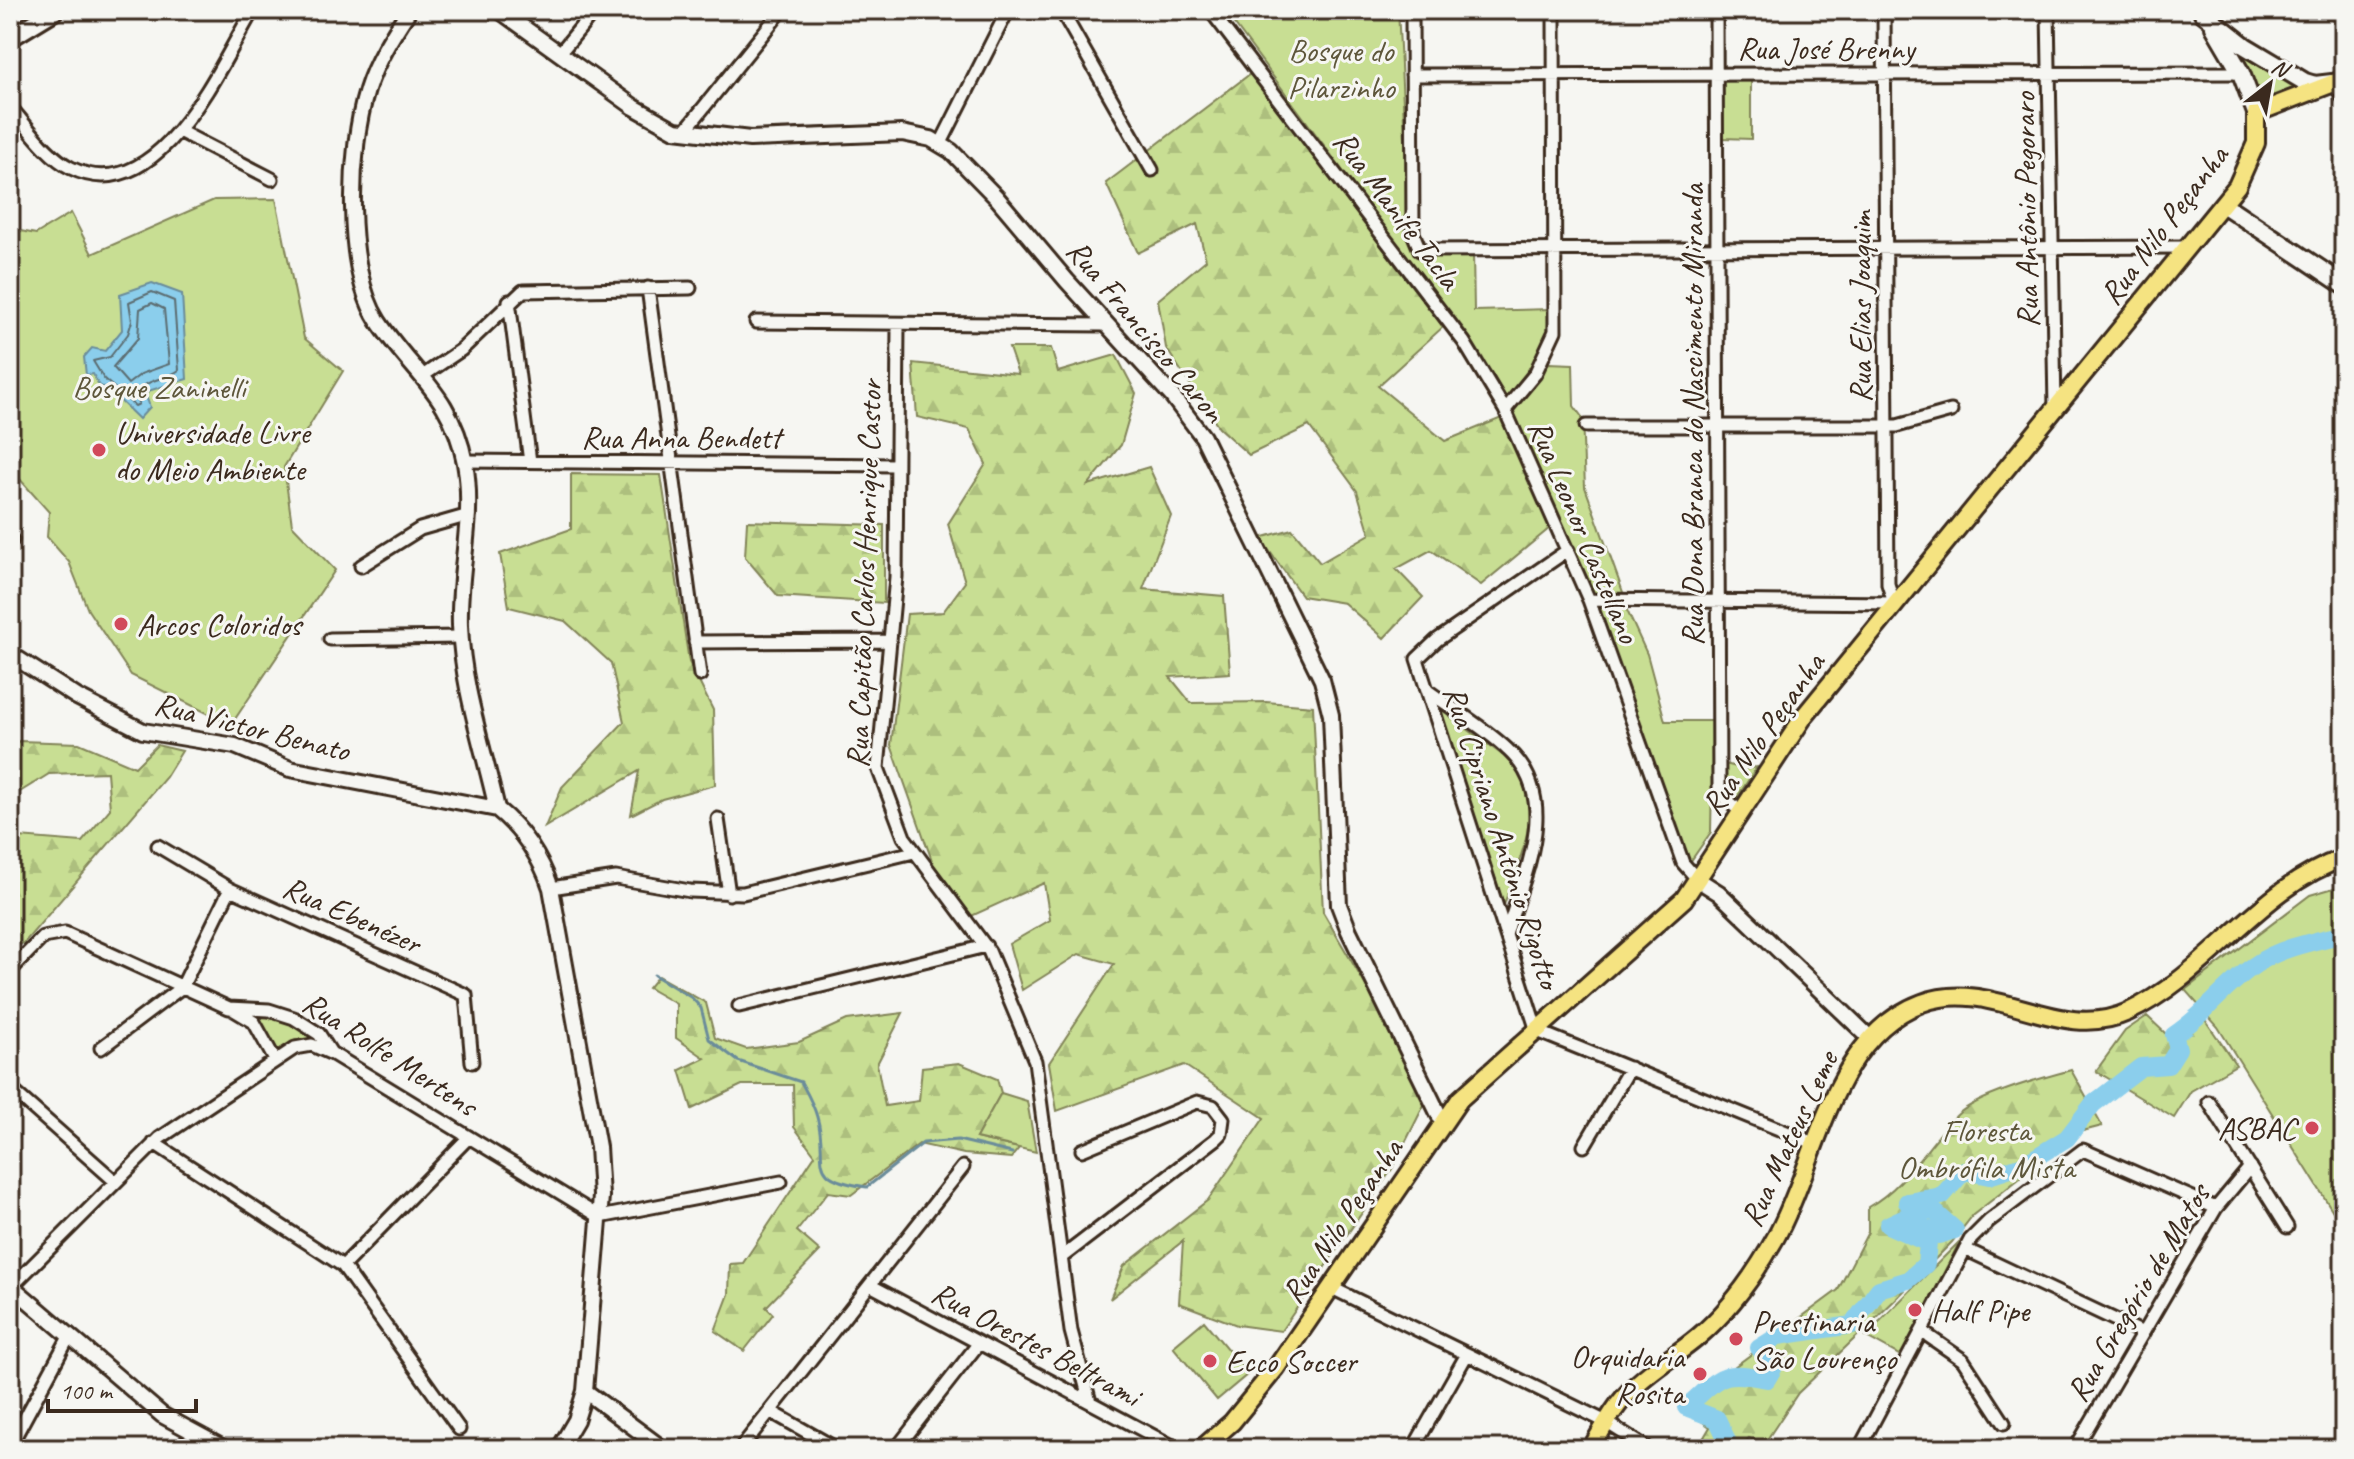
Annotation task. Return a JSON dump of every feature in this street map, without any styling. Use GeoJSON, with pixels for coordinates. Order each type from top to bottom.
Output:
{"type":"FeatureCollection","features":[{"type":"Feature","properties":{"kind":"main road"},"geometry":{"type":"LineString","coordinates":[[10,38],[56,10]]}},
{"type":"Feature","properties":{"kind":"main road"},"geometry":{"type":"LineString","coordinates":[[2202,12],[2245,46],[2305,82],[2315,85],[2339,81]]}},
{"type":"Feature","properties":{"kind":"main road","name":"Rua Nilo Peçanha"},"geometry":{"type":"LineString","coordinates":[[1201,1449],[1232,1422],[1255,1394],[1332,1288],[1442,1121],[1467,1092],[1680,904],[1805,715],[2223,204],[2252,158],[2256,113],[2241,73],[2202,12]]}},
{"type":"Feature","properties":{"kind":"main road"},"geometry":{"type":"LineString","coordinates":[[2256,113],[2339,81]]}},
{"type":"Feature","properties":{"kind":"main road"},"geometry":{"type":"LineString","coordinates":[[2223,204],[2344,285]]}},
{"type":"Feature","properties":{"kind":"main road","name":"Rua Mateus Leme"},"geometry":{"type":"LineString","coordinates":[[1591,1449],[1606,1422],[1635,1385],[1699,1337],[1741,1290],[1777,1235],[1846,1071],[1870,1038],[1890,1020],[1922,1003],[1957,996],[1997,1000],[2064,1021],[2113,1018],[2153,996],[2309,873],[2344,858]]}},
{"type":"Feature","properties":{"kind":"street"},"geometry":{"type":"LineString","coordinates":[[10,107],[59,160],[93,175],[119,174],[143,165],[164,149],[179,131],[253,10]]}},
{"type":"Feature","properties":{"kind":"street"},"geometry":{"type":"LineString","coordinates":[[409,10],[382,53],[360,114],[355,164],[356,237],[369,304],[385,330],[424,375],[446,407],[465,461],[469,515],[460,637],[497,809],[512,822],[536,855],[551,888],[598,1147],[600,1217],[585,1391],[576,1420],[559,1449]]}},
{"type":"Feature","properties":{"kind":"street","name":"Rua Francisco Caron"},"geometry":{"type":"LineString","coordinates":[[499,10],[643,113],[684,132],[750,139],[902,133],[941,143],[983,182],[1106,325],[1172,396],[1203,437],[1322,680],[1331,715],[1339,905],[1442,1121]]}},
{"type":"Feature","properties":{"kind":"street"},"geometry":{"type":"LineString","coordinates":[[559,54],[595,10]]}},
{"type":"Feature","properties":{"kind":"street"},"geometry":{"type":"LineString","coordinates":[[684,132],[782,10]]}},
{"type":"Feature","properties":{"kind":"street"},"geometry":{"type":"LineString","coordinates":[[941,143],[1008,10]]}},
{"type":"Feature","properties":{"kind":"street"},"geometry":{"type":"LineString","coordinates":[[1061,10],[1152,170]]}},
{"type":"Feature","properties":{"kind":"street","name":"Rua Manife Tacla"},"geometry":{"type":"LineString","coordinates":[[1210,10],[1464,342],[1505,410]]}},
{"type":"Feature","properties":{"kind":"street"},"geometry":{"type":"LineString","coordinates":[[1412,10],[1413,233],[1420,250],[2189,247]]}},
{"type":"Feature","properties":{"kind":"street","name":"Rua Leonor Castellano"},"geometry":{"type":"LineString","coordinates":[[1554,10],[1556,317],[1551,344],[1535,374],[1505,410],[1589,600],[1683,863],[1697,879]]}},
{"type":"Feature","properties":{"kind":"street","name":"Rua Dona Branca do Nascimento Miranda"},"geometry":{"type":"LineString","coordinates":[[1716,10],[1719,787],[1726,799],[1740,811]]}},
{"type":"Feature","properties":{"kind":"street","name":"Rua Elias Joaquim"},"geometry":{"type":"LineString","coordinates":[[1884,10],[1888,584],[1894,603]]}},
{"type":"Feature","properties":{"kind":"street","name":"Rua Antônio Pegoraro"},"geometry":{"type":"LineString","coordinates":[[2048,10],[2055,409]]}},
{"type":"Feature","properties":{"kind":"street","name":"Rua José Brenny"},"geometry":{"type":"LineString","coordinates":[[1412,75],[2241,73]]}},
{"type":"Feature","properties":{"kind":"street"},"geometry":{"type":"LineString","coordinates":[[2339,81],[2344,99]]}},
{"type":"Feature","properties":{"kind":"street"},"geometry":{"type":"LineString","coordinates":[[179,131],[272,179]]}},
{"type":"Feature","properties":{"kind":"street"},"geometry":{"type":"LineString","coordinates":[[648,288],[700,675]]}},
{"type":"Feature","properties":{"kind":"street"},"geometry":{"type":"LineString","coordinates":[[424,375],[468,344],[509,301],[534,289],[690,288]]}},
{"type":"Feature","properties":{"kind":"street"},"geometry":{"type":"LineString","coordinates":[[509,301],[530,462]]}},
{"type":"Feature","properties":{"kind":"street"},"geometry":{"type":"LineString","coordinates":[[756,322],[898,326],[1106,325]]}},
{"type":"Feature","properties":{"kind":"street","name":"Rua Capitão Carlos Henrique Castor"},"geometry":{"type":"LineString","coordinates":[[898,326],[896,577],[878,768],[896,819],[914,852],[986,946],[1035,1061],[1071,1331],[1090,1402]]}},
{"type":"Feature","properties":{"kind":"street"},"geometry":{"type":"LineString","coordinates":[[1586,426],[1901,426],[1951,411]]}},
{"type":"Feature","properties":{"kind":"street","name":"Rua Anna Bendett"},"geometry":{"type":"LineString","coordinates":[[465,461],[896,465]]}},
{"type":"Feature","properties":{"kind":"street"},"geometry":{"type":"LineString","coordinates":[[361,566],[420,529],[469,515]]}},
{"type":"Feature","properties":{"kind":"street","name":"Rua Cipriano Antônio Rigotto"},"geometry":{"type":"LineString","coordinates":[[1537,1031],[1417,659],[1437,640],[1568,550]]}},
{"type":"Feature","properties":{"kind":"street"},"geometry":{"type":"LineString","coordinates":[[1589,600],[1719,604],[1894,603]]}},
{"type":"Feature","properties":{"kind":"street"},"geometry":{"type":"LineString","coordinates":[[330,639],[460,637]]}},
{"type":"Feature","properties":{"kind":"street"},"geometry":{"type":"LineString","coordinates":[[695,642],[890,641]]}},
{"type":"Feature","properties":{"kind":"street","name":"Rua Victor Benato"},"geometry":{"type":"LineString","coordinates":[[10,654],[77,697],[143,731],[235,746],[290,769],[497,809]]}},
{"type":"Feature","properties":{"kind":"street"},"geometry":{"type":"LineString","coordinates":[[1427,691],[1510,751],[1534,787],[1538,802],[1536,826],[1506,935]]}},
{"type":"Feature","properties":{"kind":"street"},"geometry":{"type":"LineString","coordinates":[[718,819],[729,894]]}},
{"type":"Feature","properties":{"kind":"street","name":"Rua Ebenézer"},"geometry":{"type":"LineString","coordinates":[[158,846],[230,889],[466,995],[472,1062]]}},
{"type":"Feature","properties":{"kind":"street"},"geometry":{"type":"LineString","coordinates":[[551,888],[616,878],[690,891],[729,894],[756,891],[914,852]]}},
{"type":"Feature","properties":{"kind":"street"},"geometry":{"type":"LineString","coordinates":[[1697,879],[1719,893],[1870,1038]]}},
{"type":"Feature","properties":{"kind":"street"},"geometry":{"type":"LineString","coordinates":[[101,1048],[182,987],[230,889]]}},
{"type":"Feature","properties":{"kind":"street","name":"Rua Rolfe Mertens"},"geometry":{"type":"LineString","coordinates":[[10,971],[37,942],[51,932],[71,935],[229,1008],[269,1010],[294,1018],[319,1034],[331,1053],[600,1217]]}},
{"type":"Feature","properties":{"kind":"street"},"geometry":{"type":"LineString","coordinates":[[739,1006],[986,946]]}},
{"type":"Feature","properties":{"kind":"street"},"geometry":{"type":"LineString","coordinates":[[229,1008],[252,1019],[275,1060]]}},
{"type":"Feature","properties":{"kind":"street"},"geometry":{"type":"LineString","coordinates":[[1537,1031],[1816,1144]]}},
{"type":"Feature","properties":{"kind":"street"},"geometry":{"type":"LineString","coordinates":[[225,1449],[201,1444],[162,1415],[11,1286],[154,1143],[275,1060],[305,1044],[331,1053]]}},
{"type":"Feature","properties":{"kind":"street"},"geometry":{"type":"LineString","coordinates":[[1584,1146],[1630,1068]]}},
{"type":"Feature","properties":{"kind":"street"},"geometry":{"type":"LineString","coordinates":[[10,1088],[116,1182]]}},
{"type":"Feature","properties":{"kind":"street"},"geometry":{"type":"LineString","coordinates":[[1062,1257],[1216,1139],[1221,1134],[1223,1119],[1213,1106],[1197,1102],[1082,1150]]}},
{"type":"Feature","properties":{"kind":"street"},"geometry":{"type":"LineString","coordinates":[[2209,1102],[2287,1227]]}},
{"type":"Feature","properties":{"kind":"street"},"geometry":{"type":"LineString","coordinates":[[343,1266],[469,1137]]}},
{"type":"Feature","properties":{"kind":"street"},"geometry":{"type":"LineString","coordinates":[[154,1143],[343,1266],[459,1429]]}},
{"type":"Feature","properties":{"kind":"street"},"geometry":{"type":"LineString","coordinates":[[1859,1449],[1924,1333],[1965,1249],[1983,1226],[2083,1150],[2216,1208]]}},
{"type":"Feature","properties":{"kind":"street"},"geometry":{"type":"LineString","coordinates":[[740,1449],[963,1167]]}},
{"type":"Feature","properties":{"kind":"street","name":"Rua Gregório de Matos"},"geometry":{"type":"LineString","coordinates":[[2075,1449],[2216,1208],[2250,1167]]}},
{"type":"Feature","properties":{"kind":"street"},"geometry":{"type":"LineString","coordinates":[[600,1217],[781,1182]]}},
{"type":"Feature","properties":{"kind":"street"},"geometry":{"type":"LineString","coordinates":[[1965,1249],[2143,1333]]}},
{"type":"Feature","properties":{"kind":"street","name":"Rua Orestes Beltrami"},"geometry":{"type":"LineString","coordinates":[[870,1285],[1178,1449]]}},
{"type":"Feature","properties":{"kind":"street"},"geometry":{"type":"LineString","coordinates":[[1332,1288],[1606,1422],[1649,1449]]}},
{"type":"Feature","properties":{"kind":"street"},"geometry":{"type":"LineString","coordinates":[[1924,1333],[1963,1360],[2004,1423]]}},
{"type":"Feature","properties":{"kind":"street"},"geometry":{"type":"LineString","coordinates":[[10,1446],[13,1431],[70,1335]]}},
{"type":"Feature","properties":{"kind":"street"},"geometry":{"type":"LineString","coordinates":[[896,1449],[979,1343]]}},
{"type":"Feature","properties":{"kind":"street"},"geometry":{"type":"LineString","coordinates":[[1413,1449],[1466,1356]]}},
{"type":"Feature","properties":{"kind":"street"},"geometry":{"type":"LineString","coordinates":[[585,1391],[663,1449]]}},
{"type":"Feature","properties":{"kind":"street"},"geometry":{"type":"LineString","coordinates":[[770,1411],[837,1449]]}},
{"type":"Feature","properties":{"kind":"green space","name":"Bosque do Pilarzinho"},"geometry":{"type":"Polygon","coordinates":[[[1224,10],[1398,10],[1410,232],[1416,252],[1473,253],[1474,311],[1550,309],[1545,346],[1507,399],[1490,370],[1224,10]]]}},
{"type":"Feature","properties":{"kind":"green space"},"geometry":{"type":"Polygon","coordinates":[[[2239,52],[2302,90],[2264,102],[2239,52]]]}},
{"type":"Feature","properties":{"kind":"green space"},"geometry":{"type":"Polygon","coordinates":[[[1250,74],[1443,327],[1378,386],[1445,441],[1504,417],[1550,528],[1481,585],[1431,550],[1396,569],[1423,597],[1384,638],[1344,603],[1302,596],[1260,538],[1292,529],[1320,563],[1370,534],[1357,491],[1309,426],[1249,455],[1219,428],[1166,348],[1158,300],[1206,260],[1197,224],[1138,253],[1106,183],[1250,74]]]}},
{"type":"Feature","properties":{"kind":"green space"},"geometry":{"type":"Polygon","coordinates":[[[1723,81],[1751,81],[1751,139],[1723,138],[1723,81]]]}},
{"type":"Feature","properties":{"kind":"green space","name":"Bosque Zaninelli"},"geometry":{"type":"Polygon","coordinates":[[[276,199],[304,338],[343,371],[284,467],[292,525],[335,570],[231,725],[131,675],[88,610],[69,562],[47,537],[49,512],[10,468],[10,229],[36,234],[71,213],[92,254],[214,200],[276,199]]]}},
{"type":"Feature","properties":{"kind":"green space"},"geometry":{"type":"Polygon","coordinates":[[[1009,348],[1051,348],[1058,372],[1116,355],[1136,393],[1121,445],[1088,485],[1149,467],[1171,516],[1143,589],[1224,596],[1230,673],[1170,677],[1191,703],[1266,702],[1313,706],[1323,912],[1429,1095],[1392,1169],[1281,1331],[1237,1325],[1179,1303],[1183,1241],[1110,1299],[1124,1266],[1208,1200],[1264,1118],[1184,1065],[1057,1111],[1049,1063],[1114,964],[1079,954],[1022,990],[1009,944],[1050,920],[1044,883],[967,918],[935,869],[891,745],[907,614],[943,612],[965,582],[948,524],[986,464],[969,429],[917,417],[913,363],[1018,374],[1009,348]]]}},
{"type":"Feature","properties":{"kind":"green space"},"geometry":{"type":"Polygon","coordinates":[[[1549,363],[1573,364],[1574,406],[1582,417],[1585,487],[1624,595],[1593,595],[1511,412],[1549,363]]]}},
{"type":"Feature","properties":{"kind":"green space"},"geometry":{"type":"Polygon","coordinates":[[[571,474],[661,475],[689,662],[713,710],[715,785],[662,799],[631,815],[639,771],[545,827],[562,787],[624,722],[611,663],[565,621],[509,607],[500,554],[571,529],[571,474]]]}},
{"type":"Feature","properties":{"kind":"green space"},"geometry":{"type":"Polygon","coordinates":[[[747,521],[884,525],[884,603],[778,596],[745,557],[747,521]]]}},
{"type":"Feature","properties":{"kind":"green space"},"geometry":{"type":"Polygon","coordinates":[[[1596,606],[1625,606],[1647,654],[1665,721],[1713,721],[1711,832],[1688,865],[1596,606]]]}},
{"type":"Feature","properties":{"kind":"green space"},"geometry":{"type":"Polygon","coordinates":[[[1439,708],[1509,760],[1521,776],[1528,794],[1528,830],[1504,905],[1439,708]]]}},
{"type":"Feature","properties":{"kind":"green space"},"geometry":{"type":"Polygon","coordinates":[[[19,741],[79,743],[135,767],[157,745],[182,751],[166,777],[24,943],[10,948],[10,850],[19,837],[82,842],[110,809],[107,772],[49,774],[10,798],[10,748],[19,741]]]}},
{"type":"Feature","properties":{"kind":"green space"},"geometry":{"type":"Polygon","coordinates":[[[1725,764],[1744,769],[1757,767],[1736,799],[1727,790],[1725,764]]]}},
{"type":"Feature","properties":{"kind":"green space","name":"ASBAC"},"geometry":{"type":"Polygon","coordinates":[[[2344,885],[2344,1229],[2218,1027],[2185,990],[2310,895],[2344,885]]]}},
{"type":"Feature","properties":{"kind":"green space"},"geometry":{"type":"Polygon","coordinates":[[[658,976],[706,1003],[715,1038],[746,1049],[799,1042],[847,1020],[903,1013],[877,1064],[885,1106],[919,1101],[922,1067],[959,1063],[997,1079],[1001,1093],[976,1138],[1019,1148],[1011,1158],[964,1154],[919,1144],[851,1195],[828,1192],[797,1231],[820,1251],[766,1307],[773,1314],[744,1351],[715,1331],[729,1294],[730,1264],[743,1263],[815,1155],[794,1127],[793,1085],[742,1085],[692,1109],[680,1070],[705,1058],[676,1038],[676,1004],[648,988],[658,976]]]}},
{"type":"Feature","properties":{"kind":"green space"},"geometry":{"type":"Polygon","coordinates":[[[248,1011],[296,1023],[318,1041],[297,1039],[277,1052],[259,1019],[248,1011]]]}},
{"type":"Feature","properties":{"kind":"green space","name":"Floresta Ombrófila Mista"},"geometry":{"type":"Polygon","coordinates":[[[2199,1011],[2236,1065],[2191,1091],[2174,1118],[2096,1071],[2125,1031],[2147,1016],[2166,1034],[2199,1011]]]}},
{"type":"Feature","properties":{"kind":"green space","name":"Floresta Ombrófila Mista"},"geometry":{"type":"Polygon","coordinates":[[[2071,1070],[2102,1126],[2079,1132],[1973,1215],[1952,1242],[1898,1297],[1798,1393],[1764,1444],[1749,1438],[1738,1449],[1697,1449],[1710,1427],[1680,1407],[1838,1290],[1868,1232],[1868,1207],[1894,1188],[1957,1115],[1995,1094],[2071,1070]]]}},
{"type":"Feature","properties":{"kind":"green space"},"geometry":{"type":"Polygon","coordinates":[[[1001,1093],[1027,1101],[1036,1152],[976,1138],[1001,1093]]]}},
{"type":"Feature","properties":{"kind":"green space"},"geometry":{"type":"Polygon","coordinates":[[[1960,1241],[1901,1356],[1865,1336],[1960,1241]]]}},
{"type":"Feature","properties":{"kind":"green space","name":"Ecco Soccer"},"geometry":{"type":"Polygon","coordinates":[[[1204,1321],[1248,1374],[1217,1400],[1173,1347],[1204,1321]]]}},
{"type":"Feature","properties":{"kind":"water"},"geometry":{"type":"Polygon","coordinates":[[[152,283],[182,294],[187,379],[148,391],[146,396],[150,407],[139,419],[107,388],[99,386],[93,374],[86,375],[84,357],[92,348],[105,351],[122,330],[120,294],[152,283]]]}},
{"type":"Feature","properties":{"kind":"waterway"},"geometry":{"type":"LineString","coordinates":[[1721,1449],[1727,1440],[1717,1419],[1686,1407],[1715,1382],[1730,1375],[1767,1379],[1774,1367],[1759,1348],[1778,1336],[1852,1325],[1879,1289],[1908,1280],[1926,1264],[1928,1243],[1888,1225],[1903,1218],[1939,1235],[1955,1230],[1936,1213],[1907,1202],[1942,1196],[1964,1171],[1989,1176],[2023,1165],[2067,1138],[2093,1104],[2141,1067],[2168,1065],[2178,1049],[2174,1035],[2255,965],[2286,950],[2344,934]]}},
{"type":"Feature","properties":{"kind":"waterway"},"geometry":{"type":"LineString","coordinates":[[654,975],[692,998],[701,1008],[709,1039],[738,1061],[801,1082],[817,1117],[822,1165],[834,1178],[867,1187],[923,1143],[958,1140],[1012,1153]]}},
{"type":"Feature","properties":{"kind":"place","name":"Universidade Livre do Meio Ambiente"},"geometry":{"type":"Point","coordinates":[99,450]}},
{"type":"Feature","properties":{"kind":"place","name":"Arcos Coloridos"},"geometry":{"type":"Point","coordinates":[121,624]}},
{"type":"Feature","properties":{"kind":"place","name":"ASBAC"},"geometry":{"type":"Point","coordinates":[2312,1128]}},
{"type":"Feature","properties":{"kind":"place","name":"Half Pipe"},"geometry":{"type":"Point","coordinates":[1915,1310]}},
{"type":"Feature","properties":{"kind":"place","name":"Prestinaria São Lourenço"},"geometry":{"type":"Point","coordinates":[1736,1339]}},
{"type":"Feature","properties":{"kind":"place","name":"Ecco Soccer"},"geometry":{"type":"Point","coordinates":[1210,1361]}},
{"type":"Feature","properties":{"kind":"place","name":"Orquidaria Rosita"},"geometry":{"type":"Point","coordinates":[1700,1374]}}]}
